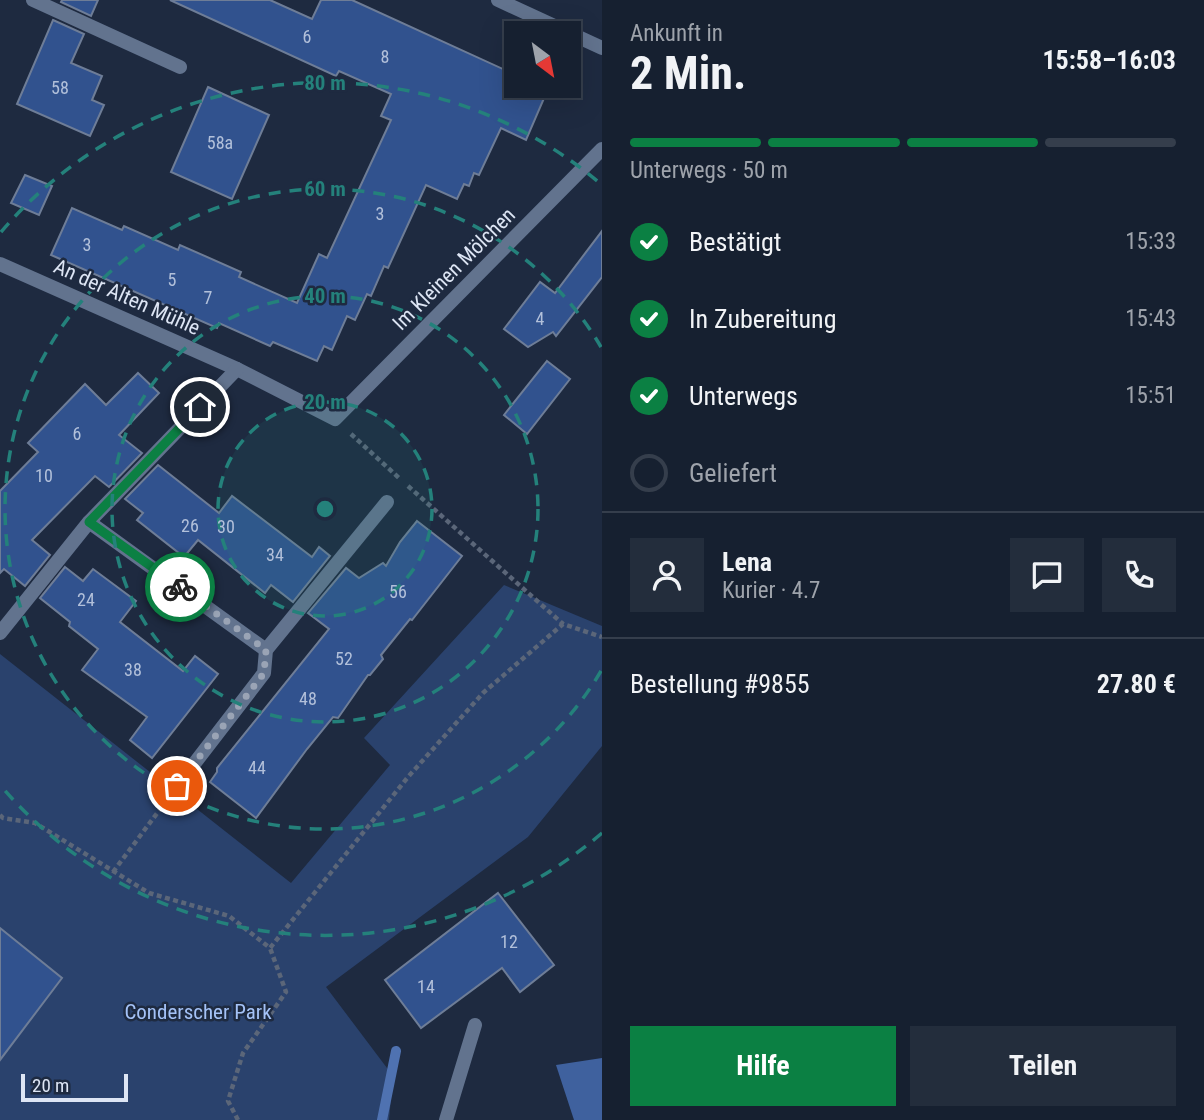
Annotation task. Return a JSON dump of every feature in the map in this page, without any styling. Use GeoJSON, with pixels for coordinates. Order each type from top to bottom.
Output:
{"type":"FeatureCollection","features":[{"type":"Feature","properties":{"kind":"street"},"geometry":{"type":"LineString","coordinates":[[33,0],[180,67]]}},
{"type":"Feature","properties":{"kind":"street"},"geometry":{"type":"LineString","coordinates":[[498,0],[602,48]]}},
{"type":"Feature","properties":{"kind":"street","name":"Im Kleinen Mölchen"},"geometry":{"type":"LineString","coordinates":[[335,419],[602,149]]}},
{"type":"Feature","properties":{"kind":"street","name":"An der Alten Mühle"},"geometry":{"type":"LineString","coordinates":[[0,264],[237,369],[335,419]]}},
{"type":"Feature","properties":{"kind":"street"},"geometry":{"type":"LineString","coordinates":[[0,633],[89,522],[237,369]]}},
{"type":"Feature","properties":{"kind":"street"},"geometry":{"type":"LineString","coordinates":[[174,790],[264,673],[266,650],[387,502]]}},
{"type":"Feature","properties":{"kind":"street"},"geometry":{"type":"LineString","coordinates":[[89,522],[266,650]]}},
{"type":"Feature","properties":{"kind":"street"},"geometry":{"type":"LineString","coordinates":[[446,1120],[475,1025]]}},
{"type":"Feature","properties":{"kind":"path"},"geometry":{"type":"LineString","coordinates":[[335,419],[563,624],[602,637]]}},
{"type":"Feature","properties":{"kind":"path"},"geometry":{"type":"LineString","coordinates":[[270,948],[408,777],[483,693],[563,624]]}},
{"type":"Feature","properties":{"kind":"path"},"geometry":{"type":"LineString","coordinates":[[113,872],[156,814]]}},
{"type":"Feature","properties":{"kind":"path"},"geometry":{"type":"LineString","coordinates":[[0,815],[3,818],[35,823],[149,893],[229,916],[270,948],[286,992],[243,1053],[228,1101],[238,1120]]}},
{"type":"Feature","properties":{"kind":"green space","name":"Conderscher Park"},"geometry":{"type":"Polygon","coordinates":[[[504,585],[602,626],[602,746],[528,837],[326,987],[393,1076],[389,1120],[0,1120],[0,654],[291,883],[390,765],[364,738],[504,585]]]}},
{"type":"Feature","properties":{"kind":"shaded area"},"geometry":{"type":"Polygon","coordinates":[[[602,1058],[602,1120],[574,1120],[556,1065],[602,1058]]]}},
{"type":"Feature","properties":{"kind":"building"},"geometry":{"type":"Polygon","coordinates":[[[98,0],[91,16],[61,2],[98,0]]]}},
{"type":"Feature","properties":{"kind":"building"},"geometry":{"type":"Polygon","coordinates":[[[170,0],[270,0],[312,19],[321,0],[352,0],[504,70],[504,98],[544,98],[526,140],[501,128],[479,175],[474,173],[469,186],[464,184],[457,199],[426,185],[388,268],[384,266],[371,296],[367,294],[355,320],[347,316],[332,350],[324,346],[317,361],[273,342],[270,346],[219,323],[217,328],[51,255],[72,208],[122,230],[124,226],[178,250],[180,245],[241,272],[239,277],[297,303],[319,254],[327,258],[391,120],[381,116],[391,94],[339,71],[336,76],[170,0]]]}},
{"type":"Feature","properties":{"kind":"building"},"geometry":{"type":"Polygon","coordinates":[[[53,20],[84,34],[71,63],[102,76],[92,100],[104,105],[90,136],[17,104],[53,20]]]}},
{"type":"Feature","properties":{"kind":"building"},"geometry":{"type":"Polygon","coordinates":[[[208,87],[269,115],[232,199],[171,172],[208,87]]]}},
{"type":"Feature","properties":{"kind":"building"},"geometry":{"type":"Polygon","coordinates":[[[25,175],[52,186],[39,215],[11,203],[25,175]]]}},
{"type":"Feature","properties":{"kind":"building"},"geometry":{"type":"Polygon","coordinates":[[[602,231],[602,277],[556,336],[553,332],[528,347],[504,329],[540,282],[555,293],[602,231]]]}},
{"type":"Feature","properties":{"kind":"building"},"geometry":{"type":"Polygon","coordinates":[[[547,361],[570,379],[527,434],[504,415],[547,361]]]}},
{"type":"Feature","properties":{"kind":"building"},"geometry":{"type":"Polygon","coordinates":[[[138,373],[159,393],[119,435],[142,453],[109,487],[95,476],[32,540],[50,555],[25,586],[4,569],[0,573],[0,491],[38,452],[28,443],[85,384],[106,405],[138,373]]]}},
{"type":"Feature","properties":{"kind":"building"},"geometry":{"type":"Polygon","coordinates":[[[158,465],[219,513],[232,496],[312,557],[319,547],[330,556],[293,602],[271,585],[265,593],[198,540],[184,557],[137,520],[143,513],[125,499],[158,465]]]}},
{"type":"Feature","properties":{"kind":"building"},"geometry":{"type":"Polygon","coordinates":[[[417,521],[462,556],[381,655],[383,659],[368,675],[338,718],[333,717],[256,818],[210,782],[217,768],[329,629],[308,613],[346,568],[359,578],[383,563],[386,566],[417,521]]]}},
{"type":"Feature","properties":{"kind":"building"},"geometry":{"type":"Polygon","coordinates":[[[65,567],[83,581],[93,569],[136,601],[120,622],[183,671],[195,656],[218,674],[152,758],[130,740],[147,717],[82,670],[98,649],[40,598],[65,567]]]}},
{"type":"Feature","properties":{"kind":"building"},"geometry":{"type":"Polygon","coordinates":[[[498,893],[554,965],[520,992],[502,968],[421,1028],[385,980],[498,893]]]}},
{"type":"Feature","properties":{"kind":"building"},"geometry":{"type":"Polygon","coordinates":[[[0,928],[62,978],[0,1060],[0,928]]]}},
{"type":"Feature","properties":{"kind":"waterway"},"geometry":{"type":"LineString","coordinates":[[382,1120],[396,1051]]}},
{"type":"Feature","properties":{"kind":"way so far"},"geometry":{"type":"LineString","coordinates":[[177,786],[264,673],[266,650],[180,587]]}},
{"type":"Feature","properties":{"kind":"route"},"geometry":{"type":"LineString","coordinates":[[180,587],[89,522],[200,407]]}}]}
